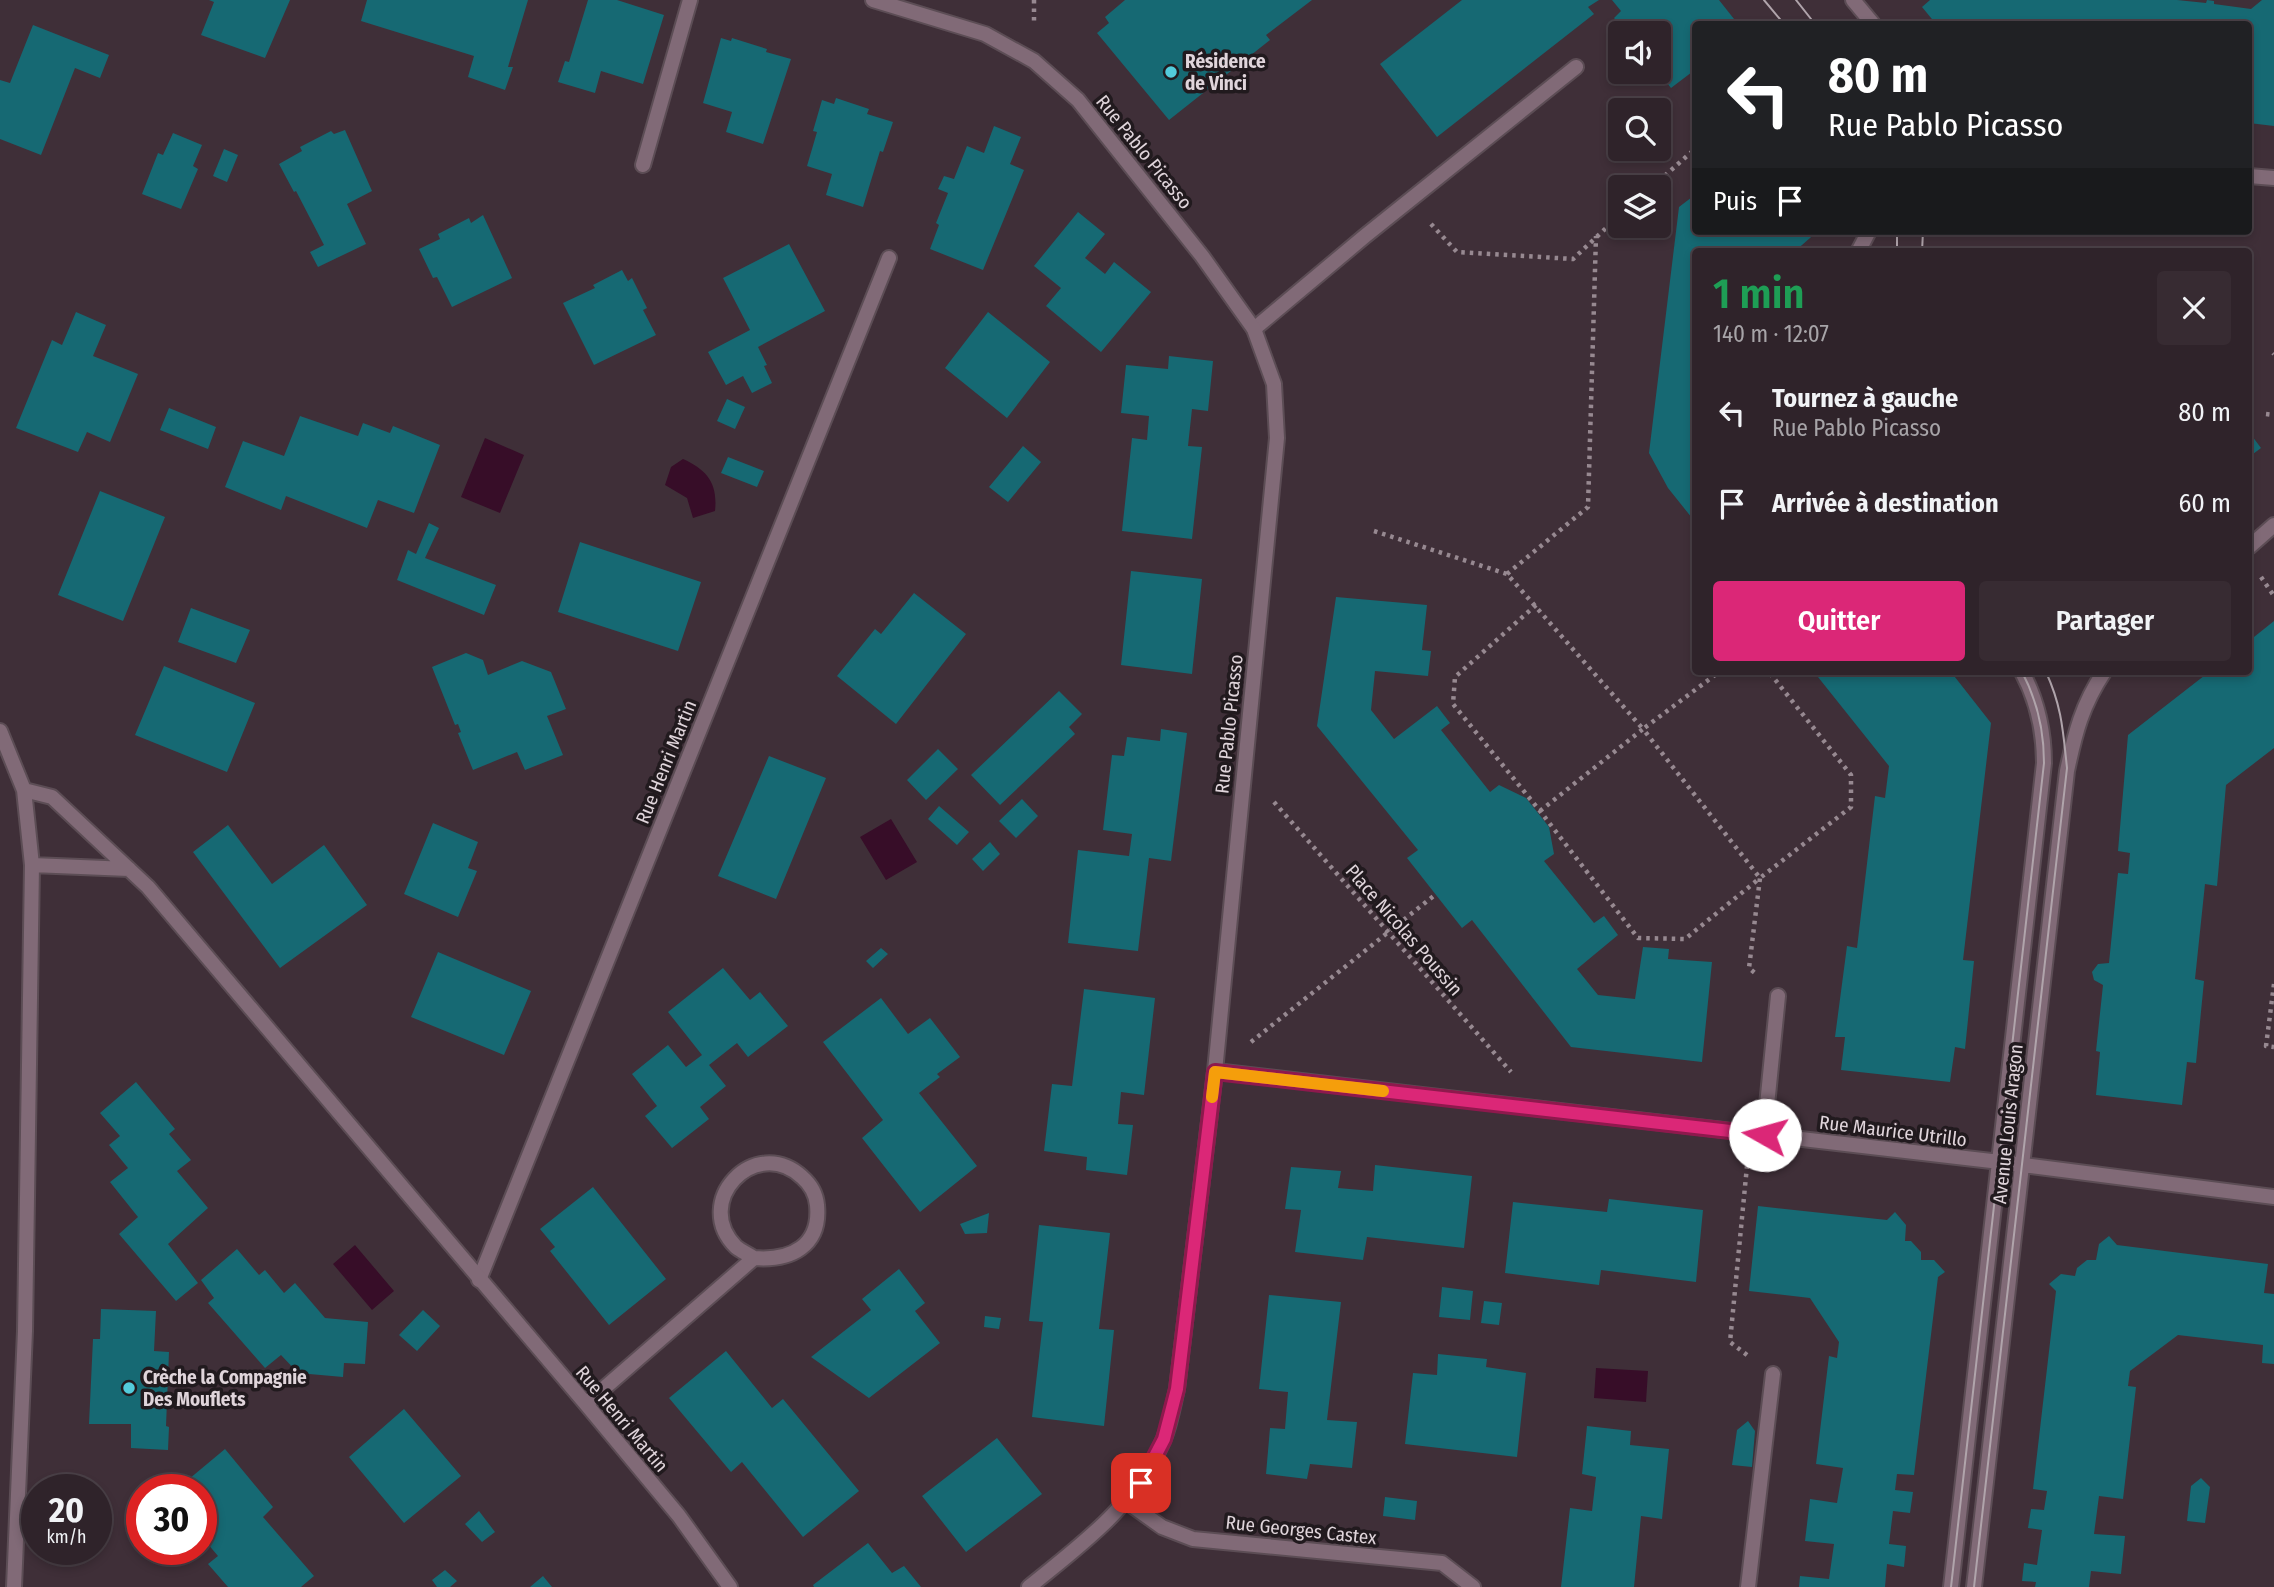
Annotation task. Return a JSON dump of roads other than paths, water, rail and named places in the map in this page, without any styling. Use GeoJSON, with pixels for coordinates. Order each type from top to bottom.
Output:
{"type":"FeatureCollection","features":[{"type":"Feature","properties":{"kind":"street"},"geometry":{"type":"LineString","coordinates":[[643,164],[690,0]]}},
{"type":"Feature","properties":{"kind":"street","name":"Rue Pablo Picasso"},"geometry":{"type":"LineString","coordinates":[[873,0],[985,34],[1034,61],[1077,100],[1202,256],[1254,329],[1274,384],[1277,438],[1215,1072],[1177,1389],[1164,1439],[1141,1483],[1127,1502],[1106,1524],[1029,1587]]}},
{"type":"Feature","properties":{"kind":"street"},"geometry":{"type":"LineString","coordinates":[[1853,0],[1870,21]]}},
{"type":"Feature","properties":{"kind":"street"},"geometry":{"type":"LineString","coordinates":[[1254,329],[1576,67]]}},
{"type":"Feature","properties":{"kind":"street"},"geometry":{"type":"LineString","coordinates":[[2252,176],[2274,178]]}},
{"type":"Feature","properties":{"kind":"street","name":"Rue Henri Martin"},"geometry":{"type":"LineString","coordinates":[[479,1280],[889,258]]}},
{"type":"Feature","properties":{"kind":"street"},"geometry":{"type":"LineString","coordinates":[[2252,544],[2274,525]]}},
{"type":"Feature","properties":{"kind":"street","name":"Avenue Louis Aragon"},"geometry":{"type":"LineString","coordinates":[[1951,1587],[2044,763],[2042,728],[2023,675]]}},
{"type":"Feature","properties":{"kind":"street","name":"Avenue Louis Aragon"},"geometry":{"type":"LineString","coordinates":[[1974,1587],[2067,771],[2078,722],[2102,675]]}},
{"type":"Feature","properties":{"kind":"street"},"geometry":{"type":"LineString","coordinates":[[0,731],[23,790],[33,865],[25,1331],[7,1570],[14,1587]]}},
{"type":"Feature","properties":{"kind":"street","name":"Rue Henri Martin"},"geometry":{"type":"LineString","coordinates":[[23,790],[52,797],[148,887],[586,1404],[679,1516],[730,1587]]}},
{"type":"Feature","properties":{"kind":"street"},"geometry":{"type":"LineString","coordinates":[[33,865],[129,869]]}},
{"type":"Feature","properties":{"kind":"street"},"geometry":{"type":"LineString","coordinates":[[1757,1135],[1779,996]]}},
{"type":"Feature","properties":{"kind":"street","name":"Rue Maurice Utrillo"},"geometry":{"type":"LineString","coordinates":[[1215,1072],[2274,1196]]}},
{"type":"Feature","properties":{"kind":"street"},"geometry":{"type":"LineString","coordinates":[[586,1404],[754,1258],[774,1259],[794,1254],[809,1240],[817,1221],[817,1201],[808,1183],[794,1169],[774,1163],[754,1165],[736,1175],[725,1191],[720,1212],[725,1231],[737,1247],[754,1258]]}},
{"type":"Feature","properties":{"kind":"street"},"geometry":{"type":"LineString","coordinates":[[1748,1587],[1773,1374]]}},
{"type":"Feature","properties":{"kind":"street","name":"Rue Georges Castex"},"geometry":{"type":"LineString","coordinates":[[1127,1502],[1162,1527],[1194,1539],[1442,1563],[1473,1587]]}},
{"type":"Feature","properties":{"kind":"tram line"},"geometry":{"type":"LineString","coordinates":[[1764,0],[1782,21]]}},
{"type":"Feature","properties":{"kind":"tram line"},"geometry":{"type":"LineString","coordinates":[[1796,0],[1813,21]]}},
{"type":"Feature","properties":{"kind":"tram line"},"geometry":{"type":"LineString","coordinates":[[1897,235],[1897,248]]}},
{"type":"Feature","properties":{"kind":"tram line"},"geometry":{"type":"LineString","coordinates":[[1922,248],[1923,235]]}},
{"type":"Feature","properties":{"kind":"tram line"},"geometry":{"type":"LineString","coordinates":[[1951,1587],[2044,763],[2039,716],[2023,675]]}},
{"type":"Feature","properties":{"kind":"tram line"},"geometry":{"type":"LineString","coordinates":[[1974,1587],[2067,768],[2059,708],[2047,675]]}},
{"type":"Feature","properties":{"kind":"place","name":"Résidence de Vinci"},"geometry":{"type":"Point","coordinates":[1171,72]}},
{"type":"Feature","properties":{"kind":"place","name":"Crèche la Compagnie Des Mouflets"},"geometry":{"type":"Point","coordinates":[129,1388]}}]}
